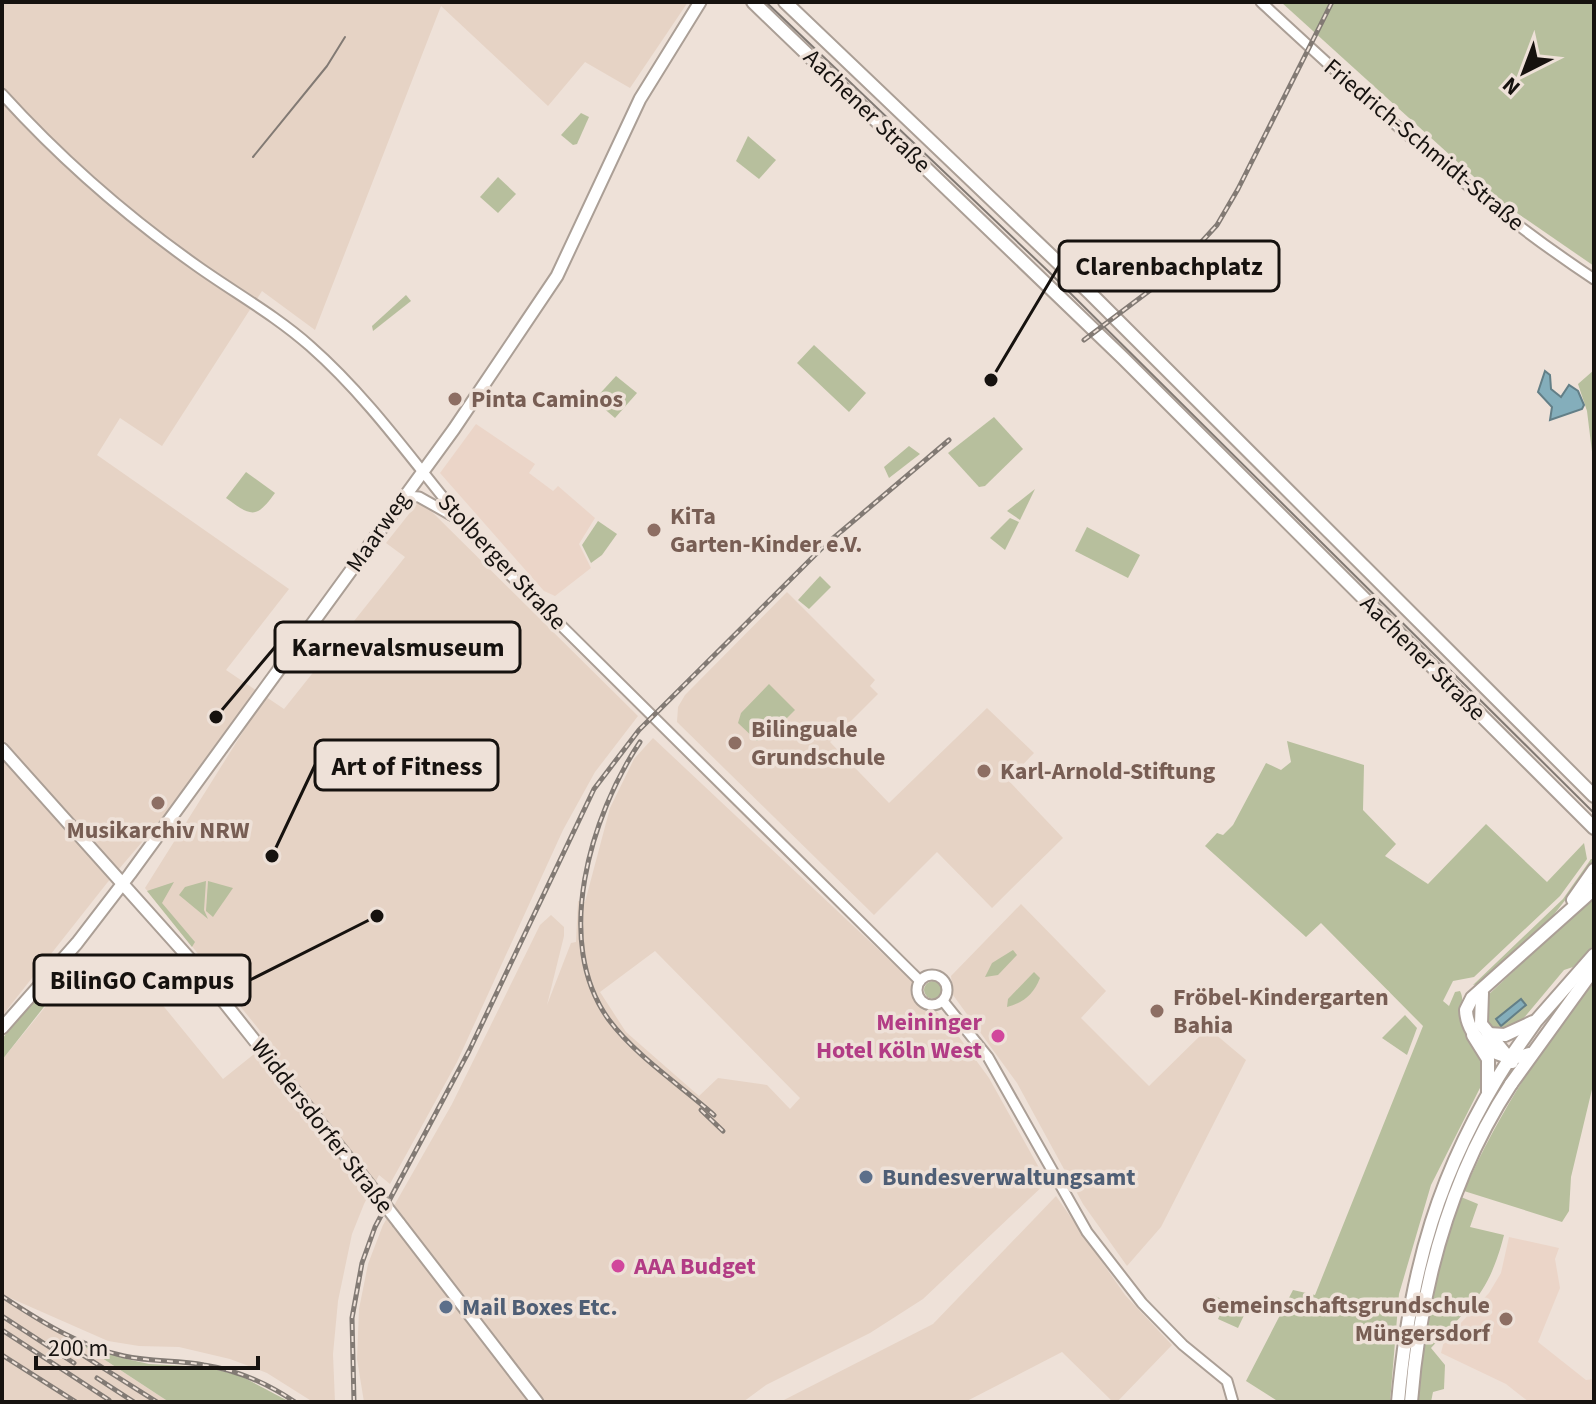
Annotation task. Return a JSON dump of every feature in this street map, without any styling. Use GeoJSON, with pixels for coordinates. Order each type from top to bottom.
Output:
{"type":"FeatureCollection","features":[{"type":"Feature","properties":{"kind":"main road","name":"Maarweg"},"geometry":{"type":"LineString","coordinates":[[2,1028],[77,943],[232,738],[486,384],[560,271],[636,108],[700,2]]}},
{"type":"Feature","properties":{"kind":"main road","name":"Aachener Straße"},"geometry":{"type":"LineString","coordinates":[[753,2],[1011,250],[1594,828]]}},
{"type":"Feature","properties":{"kind":"main road","name":"Aachener Straße"},"geometry":{"type":"LineString","coordinates":[[785,2],[1032,236],[1594,796]]}},
{"type":"Feature","properties":{"kind":"main road"},"geometry":{"type":"LineString","coordinates":[[981,222],[1000,231],[1011,225],[1012,218]]}},
{"type":"Feature","properties":{"kind":"main road"},"geometry":{"type":"LineString","coordinates":[[1011,250],[1010,242],[1016,236],[1032,236]]}},
{"type":"Feature","properties":{"kind":"main road"},"geometry":{"type":"LineString","coordinates":[[1252,488],[1273,491],[1277,480]]}},
{"type":"Feature","properties":{"kind":"main road","name":"Widdersdorfer Straße"},"geometry":{"type":"LineString","coordinates":[[2,749],[204,976],[537,1402]]}},
{"type":"Feature","properties":{"kind":"main road"},"geometry":{"type":"LineString","coordinates":[[1580,813],[1594,840]]}},
{"type":"Feature","properties":{"kind":"main road"},"geometry":{"type":"LineString","coordinates":[[1567,910],[1594,870]]}},
{"type":"Feature","properties":{"kind":"main road"},"geometry":{"type":"LineString","coordinates":[[1487,1093],[1488,1059],[1473,1035],[1466,1010],[1472,998],[1482,993],[1567,910],[1594,889]]}},
{"type":"Feature","properties":{"kind":"main road"},"geometry":{"type":"LineString","coordinates":[[1398,1402],[1408,1306],[1418,1264],[1440,1190],[1462,1138],[1487,1093],[1536,1021],[1594,955]]}},
{"type":"Feature","properties":{"kind":"main road"},"geometry":{"type":"LineString","coordinates":[[1411,1402],[1421,1311],[1436,1245],[1478,1141],[1529,1054],[1594,969]]}},
{"type":"Feature","properties":{"kind":"main road"},"geometry":{"type":"LineString","coordinates":[[1482,993],[1479,1018],[1488,1034],[1510,1058],[1514,1067],[1511,1084]]}},
{"type":"Feature","properties":{"kind":"main road"},"geometry":{"type":"LineString","coordinates":[[1488,1034],[1505,1035],[1536,1021]]}},
{"type":"Feature","properties":{"kind":"main road"},"geometry":{"type":"LineString","coordinates":[[1473,1035],[1501,1056],[1510,1058],[1529,1054]]}},
{"type":"Feature","properties":{"kind":"street","name":"Friedrich-Schmidt-Straße"},"geometry":{"type":"LineString","coordinates":[[1261,2],[1321,60],[1455,175],[1514,223],[1594,279]]}},
{"type":"Feature","properties":{"kind":"street","name":"Stolberger Straße"},"geometry":{"type":"LineString","coordinates":[[2,94],[69,165],[135,221],[313,348],[391,432],[460,520],[535,601],[920,981]]}},
{"type":"Feature","properties":{"kind":"street"},"geometry":{"type":"LineString","coordinates":[[403,496],[419,497],[460,520]]}},
{"type":"Feature","properties":{"kind":"street"},"geometry":{"type":"LineString","coordinates":[[930,975],[942,978],[948,988],[943,1001],[933,1005],[922,1001],[917,992],[920,981],[930,975]]}},
{"type":"Feature","properties":{"kind":"street"},"geometry":{"type":"LineString","coordinates":[[943,1001],[988,1057],[1087,1232],[1142,1303],[1183,1345],[1227,1381],[1233,1402]]}},
{"type":"Feature","properties":{"kind":"shaded area"},"geometry":{"type":"Polygon","coordinates":[[[2,2],[688,2],[630,88],[585,62],[548,106],[441,6],[315,330],[262,291],[162,446],[120,418],[97,455],[289,589],[226,670],[284,709],[405,557],[386,543],[420,500],[638,716],[595,772],[563,830],[457,1062],[390,1184],[379,1175],[364,1204],[352,1234],[338,1301],[333,1354],[335,1402],[313,1402],[267,1373],[230,1359],[179,1347],[108,1341],[8,1297],[169,1402],[2,1402],[2,1060],[73,973],[90,985],[102,970],[117,981],[134,970],[223,1079],[269,1042],[145,888],[261,703],[107,883],[2,1016],[2,2]]]}},
{"type":"Feature","properties":{"kind":"shaded area"},"geometry":{"type":"Polygon","coordinates":[[[476,424],[535,464],[529,473],[553,491],[558,486],[595,518],[579,544],[591,568],[555,596],[544,591],[440,473],[476,424]]]}},
{"type":"Feature","properties":{"kind":"shaded area"},"geometry":{"type":"Polygon","coordinates":[[[787,592],[875,680],[870,686],[878,694],[830,742],[889,803],[987,708],[1034,753],[1008,780],[1063,838],[992,908],[937,852],[874,915],[677,722],[678,707],[685,695],[787,592]]]}},
{"type":"Feature","properties":{"kind":"shaded area"},"geometry":{"type":"Polygon","coordinates":[[[653,738],[913,982],[916,1002],[923,1010],[937,1012],[951,1026],[989,1078],[1047,1182],[923,1299],[870,1333],[766,1385],[743,1402],[364,1402],[357,1359],[359,1309],[368,1264],[383,1225],[452,1104],[540,925],[551,915],[564,927],[564,936],[547,1005],[571,943],[576,942],[578,901],[585,902],[610,808],[634,759],[653,738]],[[655,951],[600,992],[626,1032],[699,1096],[718,1078],[767,1085],[790,1109],[800,1098],[655,951]]]}},
{"type":"Feature","properties":{"kind":"shaded area"},"geometry":{"type":"Polygon","coordinates":[[[1021,904],[1106,991],[1081,1018],[1149,1086],[1208,1028],[1246,1060],[1161,1227],[1127,1266],[1083,1204],[1017,1083],[953,995],[951,976],[1021,904]]]}},
{"type":"Feature","properties":{"kind":"shaded area"},"geometry":{"type":"Polygon","coordinates":[[[1056,1196],[1125,1295],[1172,1345],[1117,1402],[1113,1402],[1062,1352],[965,1402],[780,1402],[933,1324],[1056,1196]]]}},
{"type":"Feature","properties":{"kind":"shaded area","name":"Gemeinschaftsgrundschule Müngersdorf"},"geometry":{"type":"Polygon","coordinates":[[[1509,1237],[1559,1248],[1555,1259],[1560,1288],[1538,1342],[1586,1380],[1594,1379],[1594,1402],[1529,1402],[1506,1384],[1441,1353],[1444,1341],[1489,1293],[1501,1273],[1509,1237]]]}},
{"type":"Feature","properties":{"kind":"green space"},"geometry":{"type":"Polygon","coordinates":[[[1281,2],[1594,2],[1594,266],[1504,204],[1281,2]]]}},
{"type":"Feature","properties":{"kind":"green space"},"geometry":{"type":"Polygon","coordinates":[[[581,113],[589,117],[577,144],[573,145],[561,135],[581,113]]]}},
{"type":"Feature","properties":{"kind":"green space"},"geometry":{"type":"Polygon","coordinates":[[[748,136],[776,160],[759,179],[736,161],[748,136]]]}},
{"type":"Feature","properties":{"kind":"green space"},"geometry":{"type":"Polygon","coordinates":[[[498,177],[516,194],[498,213],[480,197],[498,177]]]}},
{"type":"Feature","properties":{"kind":"green space"},"geometry":{"type":"Polygon","coordinates":[[[406,295],[411,301],[373,331],[372,326],[406,295]]]}},
{"type":"Feature","properties":{"kind":"green space"},"geometry":{"type":"Polygon","coordinates":[[[814,345],[866,393],[849,412],[797,363],[814,345]]]}},
{"type":"Feature","properties":{"kind":"green space"},"geometry":{"type":"Polygon","coordinates":[[[1594,370],[1594,468],[1587,411],[1578,384],[1594,370]]]}},
{"type":"Feature","properties":{"kind":"green space"},"geometry":{"type":"Polygon","coordinates":[[[616,376],[637,393],[615,418],[594,400],[616,376]]]}},
{"type":"Feature","properties":{"kind":"green space"},"geometry":{"type":"Polygon","coordinates":[[[994,417],[1023,449],[985,486],[979,487],[948,453],[994,417]]]}},
{"type":"Feature","properties":{"kind":"green space"},"geometry":{"type":"Polygon","coordinates":[[[909,446],[920,454],[889,478],[884,467],[909,446]]]}},
{"type":"Feature","properties":{"kind":"green space"},"geometry":{"type":"Polygon","coordinates":[[[246,472],[275,493],[258,511],[248,512],[226,498],[246,472]]]}},
{"type":"Feature","properties":{"kind":"green space"},"geometry":{"type":"Polygon","coordinates":[[[1035,489],[1020,520],[1007,511],[1035,489]]]}},
{"type":"Feature","properties":{"kind":"green space"},"geometry":{"type":"Polygon","coordinates":[[[1010,518],[1019,522],[1005,550],[990,538],[1010,518]]]}},
{"type":"Feature","properties":{"kind":"green space"},"geometry":{"type":"Polygon","coordinates":[[[598,521],[617,534],[602,555],[591,563],[582,545],[598,521]]]}},
{"type":"Feature","properties":{"kind":"green space"},"geometry":{"type":"Polygon","coordinates":[[[1087,527],[1140,555],[1128,578],[1075,551],[1087,527]]]}},
{"type":"Feature","properties":{"kind":"green space"},"geometry":{"type":"Polygon","coordinates":[[[820,576],[831,587],[809,609],[798,600],[820,576]]]}},
{"type":"Feature","properties":{"kind":"green space"},"geometry":{"type":"Polygon","coordinates":[[[769,684],[795,710],[767,738],[763,735],[757,741],[738,723],[741,713],[769,684]]]}},
{"type":"Feature","properties":{"kind":"green space"},"geometry":{"type":"Polygon","coordinates":[[[1287,741],[1364,765],[1363,810],[1396,844],[1385,856],[1428,884],[1486,824],[1547,882],[1584,843],[1587,859],[1560,896],[1474,977],[1453,981],[1443,1001],[1449,1006],[1455,992],[1460,991],[1462,1024],[1480,1059],[1483,1082],[1431,1185],[1399,1294],[1390,1402],[1279,1402],[1246,1381],[1293,1290],[1315,1295],[1423,1026],[1321,923],[1306,937],[1205,846],[1217,833],[1223,835],[1233,825],[1266,763],[1281,770],[1291,762],[1287,741]]]}},
{"type":"Feature","properties":{"kind":"green space"},"geometry":{"type":"Polygon","coordinates":[[[1594,859],[1592,866],[1548,922],[1478,984],[1473,985],[1563,899],[1594,859]]]}},
{"type":"Feature","properties":{"kind":"green space"},"geometry":{"type":"Polygon","coordinates":[[[206,881],[204,910],[208,919],[179,895],[185,887],[206,881]]]}},
{"type":"Feature","properties":{"kind":"green space"},"geometry":{"type":"Polygon","coordinates":[[[208,881],[233,888],[213,917],[206,911],[208,881]]]}},
{"type":"Feature","properties":{"kind":"green space"},"geometry":{"type":"Polygon","coordinates":[[[174,882],[162,903],[195,942],[192,947],[147,891],[174,882]]]}},
{"type":"Feature","properties":{"kind":"green space"},"geometry":{"type":"Polygon","coordinates":[[[1594,896],[1594,945],[1573,967],[1564,970],[1517,1026],[1510,1030],[1491,1030],[1483,1019],[1486,997],[1594,896]]]}},
{"type":"Feature","properties":{"kind":"green space"},"geometry":{"type":"Polygon","coordinates":[[[1013,950],[1017,955],[998,975],[985,977],[992,963],[1013,950]]]}},
{"type":"Feature","properties":{"kind":"green space"},"geometry":{"type":"Polygon","coordinates":[[[1034,972],[1040,978],[1035,989],[1023,1000],[1007,1007],[1008,999],[1034,972]]]}},
{"type":"Feature","properties":{"kind":"green space"},"geometry":{"type":"Polygon","coordinates":[[[1594,978],[1594,1081],[1571,1177],[1569,1211],[1562,1222],[1464,1191],[1491,1134],[1523,1081],[1594,978]]]}},
{"type":"Feature","properties":{"kind":"green space"},"geometry":{"type":"Polygon","coordinates":[[[933,981],[942,990],[933,999],[924,990],[933,981]]]}},
{"type":"Feature","properties":{"kind":"green space"},"geometry":{"type":"Polygon","coordinates":[[[41,999],[47,1003],[2,1060],[2,1039],[31,1002],[41,999]]]}},
{"type":"Feature","properties":{"kind":"green space"},"geometry":{"type":"Polygon","coordinates":[[[1405,1015],[1417,1028],[1407,1055],[1382,1038],[1405,1015]]]}},
{"type":"Feature","properties":{"kind":"green space"},"geometry":{"type":"Polygon","coordinates":[[[1461,1197],[1478,1204],[1470,1227],[1504,1235],[1492,1272],[1477,1298],[1431,1348],[1445,1365],[1444,1389],[1433,1392],[1431,1402],[1416,1402],[1429,1297],[1442,1244],[1461,1197]]]}},
{"type":"Feature","properties":{"kind":"green space"},"geometry":{"type":"Polygon","coordinates":[[[1213,1295],[1246,1311],[1238,1328],[1218,1319],[1223,1308],[1210,1301],[1213,1295]]]}},
{"type":"Feature","properties":{"kind":"green space"},"geometry":{"type":"Polygon","coordinates":[[[73,1339],[122,1358],[149,1364],[206,1367],[241,1376],[290,1402],[169,1402],[73,1339]]]}},
{"type":"Feature","properties":{"kind":"water"},"geometry":{"type":"Polygon","coordinates":[[[1545,371],[1550,375],[1551,389],[1561,397],[1569,385],[1578,391],[1584,405],[1582,409],[1550,420],[1552,407],[1538,392],[1545,371]]]}},
{"type":"Feature","properties":{"kind":"water"},"geometry":{"type":"Polygon","coordinates":[[[1521,999],[1526,1005],[1501,1026],[1496,1019],[1521,999]]]}},
{"type":"Feature","properties":{"kind":"tram line"},"geometry":{"type":"LineString","coordinates":[[766,2],[1049,272],[1594,813]]}},
{"type":"Feature","properties":{"kind":"tram line"},"geometry":{"type":"LineString","coordinates":[[253,157],[327,66],[345,37]]}},
{"type":"Feature","properties":{"kind":"railway"},"geometry":{"type":"LineString","coordinates":[[1084,340],[1173,273],[1217,225],[1332,2]]}},
{"type":"Feature","properties":{"kind":"railway"},"geometry":{"type":"LineString","coordinates":[[354,1402],[352,1318],[362,1263],[375,1227],[469,1051],[594,789],[639,730],[824,546],[949,440]]}},
{"type":"Feature","properties":{"kind":"railway"},"geometry":{"type":"LineString","coordinates":[[640,742],[606,805],[594,841],[585,879],[581,917],[583,954],[592,989],[609,1020],[645,1058],[714,1115]]}},
{"type":"Feature","properties":{"kind":"railway"},"geometry":{"type":"LineString","coordinates":[[701,1110],[723,1131]]}},
{"type":"Feature","properties":{"kind":"railway"},"geometry":{"type":"LineString","coordinates":[[2,1296],[45,1323],[107,1352],[228,1370],[263,1383],[295,1402]]}},
{"type":"Feature","properties":{"kind":"railway"},"geometry":{"type":"LineString","coordinates":[[2,1316],[74,1363]]}},
{"type":"Feature","properties":{"kind":"railway"},"geometry":{"type":"LineString","coordinates":[[2,1330],[109,1400]]}},
{"type":"Feature","properties":{"kind":"railway"},"geometry":{"type":"LineString","coordinates":[[62,1342],[157,1402]]}},
{"type":"Feature","properties":{"kind":"railway"},"geometry":{"type":"LineString","coordinates":[[2,1355],[76,1402]]}},
{"type":"Feature","properties":{"kind":"railway"},"geometry":{"type":"LineString","coordinates":[[97,1378],[134,1402]]}},
{"type":"Feature","properties":{"kind":"place","name":"Clarenbachplatz"},"geometry":{"type":"Point","coordinates":[991,380]}},
{"type":"Feature","properties":{"kind":"place","name":"Pinta Caminos"},"geometry":{"type":"Point","coordinates":[455,399]}},
{"type":"Feature","properties":{"kind":"place","name":"KiTa Garten-Kinder e.V."},"geometry":{"type":"Point","coordinates":[654,530]}},
{"type":"Feature","properties":{"kind":"place","name":"Karnevalsmuseum"},"geometry":{"type":"Point","coordinates":[216,717]}},
{"type":"Feature","properties":{"kind":"place","name":"Bilinguale Grundschule"},"geometry":{"type":"Point","coordinates":[735,743]}},
{"type":"Feature","properties":{"kind":"place","name":"Karl-Arnold-Stiftung"},"geometry":{"type":"Point","coordinates":[984,771]}},
{"type":"Feature","properties":{"kind":"place","name":"Musikarchiv NRW"},"geometry":{"type":"Point","coordinates":[158,803]}},
{"type":"Feature","properties":{"kind":"place","name":"Art of Fitness"},"geometry":{"type":"Point","coordinates":[272,856]}},
{"type":"Feature","properties":{"kind":"place","name":"BilinGO Campus"},"geometry":{"type":"Point","coordinates":[377,916]}},
{"type":"Feature","properties":{"kind":"place","name":"Fröbel-Kindergarten Bahia"},"geometry":{"type":"Point","coordinates":[1157,1011]}},
{"type":"Feature","properties":{"kind":"place","name":"Meininger Hotel Köln West"},"geometry":{"type":"Point","coordinates":[998,1036]}},
{"type":"Feature","properties":{"kind":"place","name":"Bundesverwaltungsamt"},"geometry":{"type":"Point","coordinates":[866,1177]}},
{"type":"Feature","properties":{"kind":"place","name":"AAA Budget"},"geometry":{"type":"Point","coordinates":[618,1266]}},
{"type":"Feature","properties":{"kind":"place","name":"Mail Boxes Etc."},"geometry":{"type":"Point","coordinates":[446,1307]}},
{"type":"Feature","properties":{"kind":"place","name":"Gemeinschaftsgrundschule Müngersdorf"},"geometry":{"type":"Point","coordinates":[1506,1319]}}]}
